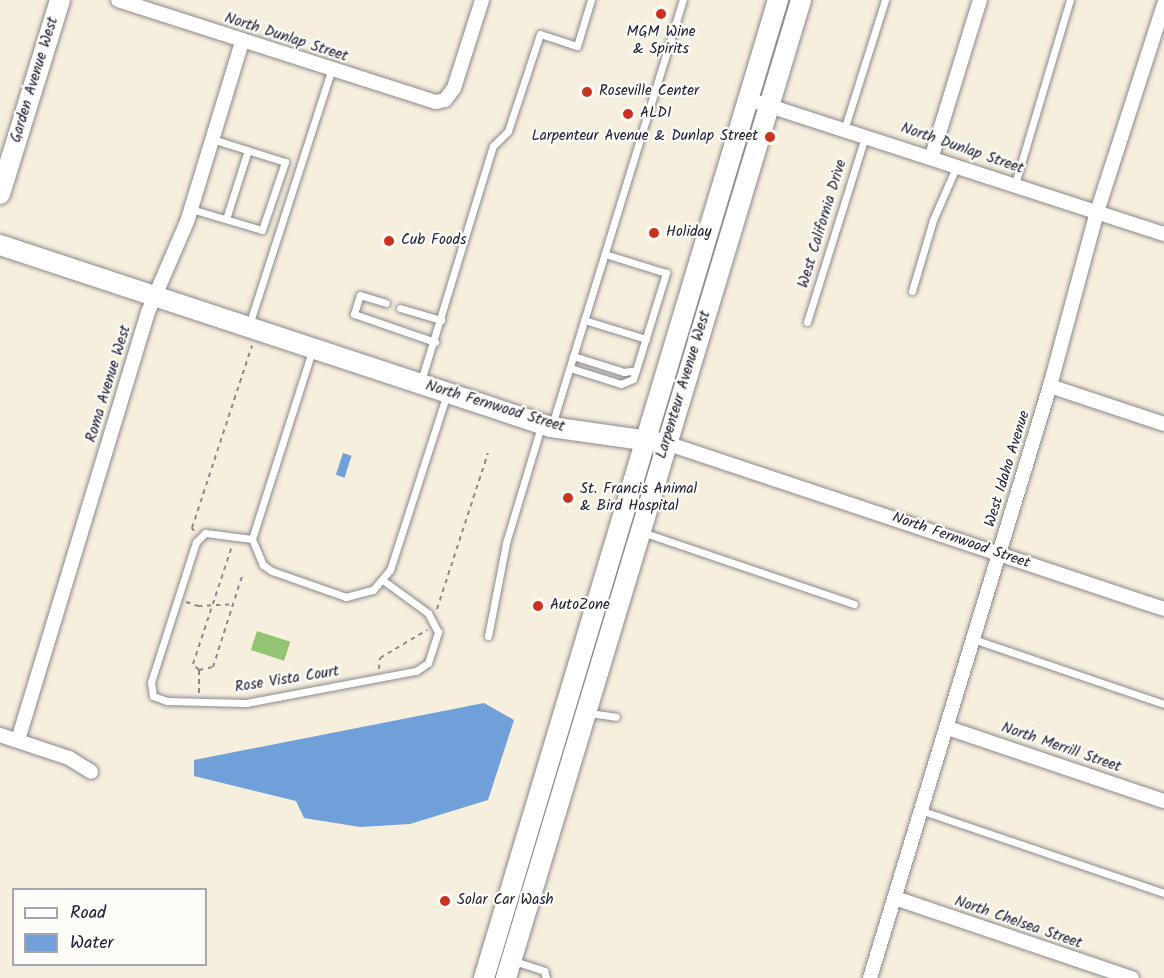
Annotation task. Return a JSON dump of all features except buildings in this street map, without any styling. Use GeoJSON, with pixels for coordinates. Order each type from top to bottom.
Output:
{"type":"FeatureCollection","features":[{"type":"Feature","properties":{"kind":"main road","name":"Garden Avenue West"},"geometry":{"type":"LineString","coordinates":[[0,194],[60,0]]}},
{"type":"Feature","properties":{"kind":"main road","name":"Larpenteur Avenue West"},"geometry":{"type":"LineString","coordinates":[[484,978],[778,0]]}},
{"type":"Feature","properties":{"kind":"main road","name":"Larpenteur Avenue West"},"geometry":{"type":"LineString","coordinates":[[509,969],[801,0]]}},
{"type":"Feature","properties":{"kind":"main road","name":"North Fernwood Street"},"geometry":{"type":"LineString","coordinates":[[0,245],[154,296],[250,336],[313,348],[546,425],[666,444]]}},
{"type":"Feature","properties":{"kind":"street","name":"North Dunlap Street"},"geometry":{"type":"LineString","coordinates":[[118,0],[426,101],[445,100],[454,88],[482,0]]}},
{"type":"Feature","properties":{"kind":"street"},"geometry":{"type":"LineString","coordinates":[[932,156],[980,0]]}},
{"type":"Feature","properties":{"kind":"street","name":"West Idaho Avenue"},"geometry":{"type":"LineString","coordinates":[[870,978],[920,810],[948,728],[1050,386],[1097,212],[1164,4]]}},
{"type":"Feature","properties":{"kind":"street","name":"Roma Avenue West"},"geometry":{"type":"LineString","coordinates":[[18,740],[154,296],[191,209],[242,42]]}},
{"type":"Feature","properties":{"kind":"street","name":"North Dunlap Street"},"geometry":{"type":"LineString","coordinates":[[748,99],[866,134],[1164,234]]}},
{"type":"Feature","properties":{"kind":"street"},"geometry":{"type":"LineString","coordinates":[[1050,386],[1164,424]]}},
{"type":"Feature","properties":{"kind":"street","name":"North Fernwood Street"},"geometry":{"type":"LineString","coordinates":[[666,444],[1164,609]]}},
{"type":"Feature","properties":{"kind":"street","name":"North Merrill Street"},"geometry":{"type":"LineString","coordinates":[[948,728],[1164,801]]}},
{"type":"Feature","properties":{"kind":"street"},"geometry":{"type":"LineString","coordinates":[[0,735],[69,758],[91,772]]}},
{"type":"Feature","properties":{"kind":"street","name":"North Chelsea Street"},"geometry":{"type":"LineString","coordinates":[[895,898],[1132,978]]}},
{"type":"Feature","properties":{"kind":"lane"},"geometry":{"type":"LineString","coordinates":[[420,384],[435,342],[493,146],[508,131],[540,34],[577,46],[591,0]]}},
{"type":"Feature","properties":{"kind":"lane"},"geometry":{"type":"LineString","coordinates":[[488,636],[506,543],[546,425],[570,368],[683,0]]}},
{"type":"Feature","properties":{"kind":"lane"},"geometry":{"type":"LineString","coordinates":[[845,128],[885,0]]}},
{"type":"Feature","properties":{"kind":"lane"},"geometry":{"type":"LineString","coordinates":[[1015,184],[1070,0]]}},
{"type":"Feature","properties":{"kind":"lane"},"geometry":{"type":"LineString","coordinates":[[250,336],[331,71]]}},
{"type":"Feature","properties":{"kind":"lane","name":"West California Drive"},"geometry":{"type":"LineString","coordinates":[[807,322],[866,134]]}},
{"type":"Feature","properties":{"kind":"lane"},"geometry":{"type":"LineString","coordinates":[[191,209],[262,230],[285,162],[212,139]]}},
{"type":"Feature","properties":{"kind":"lane"},"geometry":{"type":"LineString","coordinates":[[226,219],[248,150]]}},
{"type":"Feature","properties":{"kind":"lane"},"geometry":{"type":"LineString","coordinates":[[912,291],[933,220],[957,165]]}},
{"type":"Feature","properties":{"kind":"lane"},"geometry":{"type":"LineString","coordinates":[[570,368],[621,384],[633,379],[646,339],[666,273],[605,254]]}},
{"type":"Feature","properties":{"kind":"lane"},"geometry":{"type":"LineString","coordinates":[[386,303],[360,295],[354,314],[435,342]]}},
{"type":"Feature","properties":{"kind":"lane"},"geometry":{"type":"LineString","coordinates":[[400,308],[441,320]]}},
{"type":"Feature","properties":{"kind":"lane"},"geometry":{"type":"LineString","coordinates":[[584,320],[646,339]]}},
{"type":"Feature","properties":{"kind":"lane"},"geometry":{"type":"LineString","coordinates":[[313,348],[252,538],[262,565],[272,572],[346,597],[359,596],[384,581],[447,392]]}},
{"type":"Feature","properties":{"kind":"lane"},"geometry":{"type":"LineString","coordinates":[[573,356],[624,372],[636,370]]}},
{"type":"Feature","properties":{"kind":"lane"},"geometry":{"type":"LineString","coordinates":[[640,531],[854,604]]}},
{"type":"Feature","properties":{"kind":"lane"},"geometry":{"type":"LineString","coordinates":[[200,538],[205,533],[252,538]]}},
{"type":"Feature","properties":{"kind":"lane","name":"Rose Vista Court"},"geometry":{"type":"LineString","coordinates":[[200,538],[149,690],[159,700],[246,703],[416,670],[428,663],[437,643],[434,620]]}},
{"type":"Feature","properties":{"kind":"lane"},"geometry":{"type":"LineString","coordinates":[[384,581],[434,620]]}},
{"type":"Feature","properties":{"kind":"lane"},"geometry":{"type":"LineString","coordinates":[[974,639],[1164,704]]}},
{"type":"Feature","properties":{"kind":"lane"},"geometry":{"type":"LineString","coordinates":[[586,713],[616,717]]}},
{"type":"Feature","properties":{"kind":"lane"},"geometry":{"type":"LineString","coordinates":[[920,810],[1164,893]]}},
{"type":"Feature","properties":{"kind":"lane"},"geometry":{"type":"LineString","coordinates":[[509,969],[544,971],[546,978]]}},
{"type":"Feature","properties":{"kind":"path"},"geometry":{"type":"LineString","coordinates":[[200,538],[192,528],[250,336]]}},
{"type":"Feature","properties":{"kind":"path"},"geometry":{"type":"LineString","coordinates":[[380,677],[380,658],[421,636],[434,620],[488,453]]}},
{"type":"Feature","properties":{"kind":"path"},"geometry":{"type":"LineString","coordinates":[[198,702],[199,670],[193,664],[232,545]]}},
{"type":"Feature","properties":{"kind":"path"},"geometry":{"type":"LineString","coordinates":[[199,670],[213,667],[243,573]]}},
{"type":"Feature","properties":{"kind":"path"},"geometry":{"type":"LineString","coordinates":[[178,599],[198,606],[234,604]]}},
{"type":"Feature","properties":{"kind":"green space"},"geometry":{"type":"Polygon","coordinates":[[[257,631],[290,642],[284,661],[251,650],[257,631]]]}},
{"type":"Feature","properties":{"kind":"water"},"geometry":{"type":"Polygon","coordinates":[[[343,453],[352,456],[344,478],[336,475],[343,453]]]}},
{"type":"Feature","properties":{"kind":"water"},"geometry":{"type":"Polygon","coordinates":[[[484,703],[514,720],[488,800],[410,824],[360,827],[304,818],[296,801],[194,776],[194,760],[484,703]]]}},
{"type":"Feature","properties":{"kind":"place","name":"MGM Wine & Spirits"},"geometry":{"type":"Point","coordinates":[661,14]}},
{"type":"Feature","properties":{"kind":"place","name":"Roseville Center"},"geometry":{"type":"Point","coordinates":[587,92]}},
{"type":"Feature","properties":{"kind":"place","name":"ALDI"},"geometry":{"type":"Point","coordinates":[628,114]}},
{"type":"Feature","properties":{"kind":"place","name":"Larpenteur Avenue & Dunlap Street"},"geometry":{"type":"Point","coordinates":[770,137]}},
{"type":"Feature","properties":{"kind":"place","name":"Holiday"},"geometry":{"type":"Point","coordinates":[654,233]}},
{"type":"Feature","properties":{"kind":"place","name":"Cub Foods"},"geometry":{"type":"Point","coordinates":[389,241]}},
{"type":"Feature","properties":{"kind":"place","name":"St. Francis Animal & Bird Hospital"},"geometry":{"type":"Point","coordinates":[568,498]}},
{"type":"Feature","properties":{"kind":"place","name":"AutoZone"},"geometry":{"type":"Point","coordinates":[538,606]}},
{"type":"Feature","properties":{"kind":"place","name":"Solar Car Wash"},"geometry":{"type":"Point","coordinates":[445,901]}}]}
